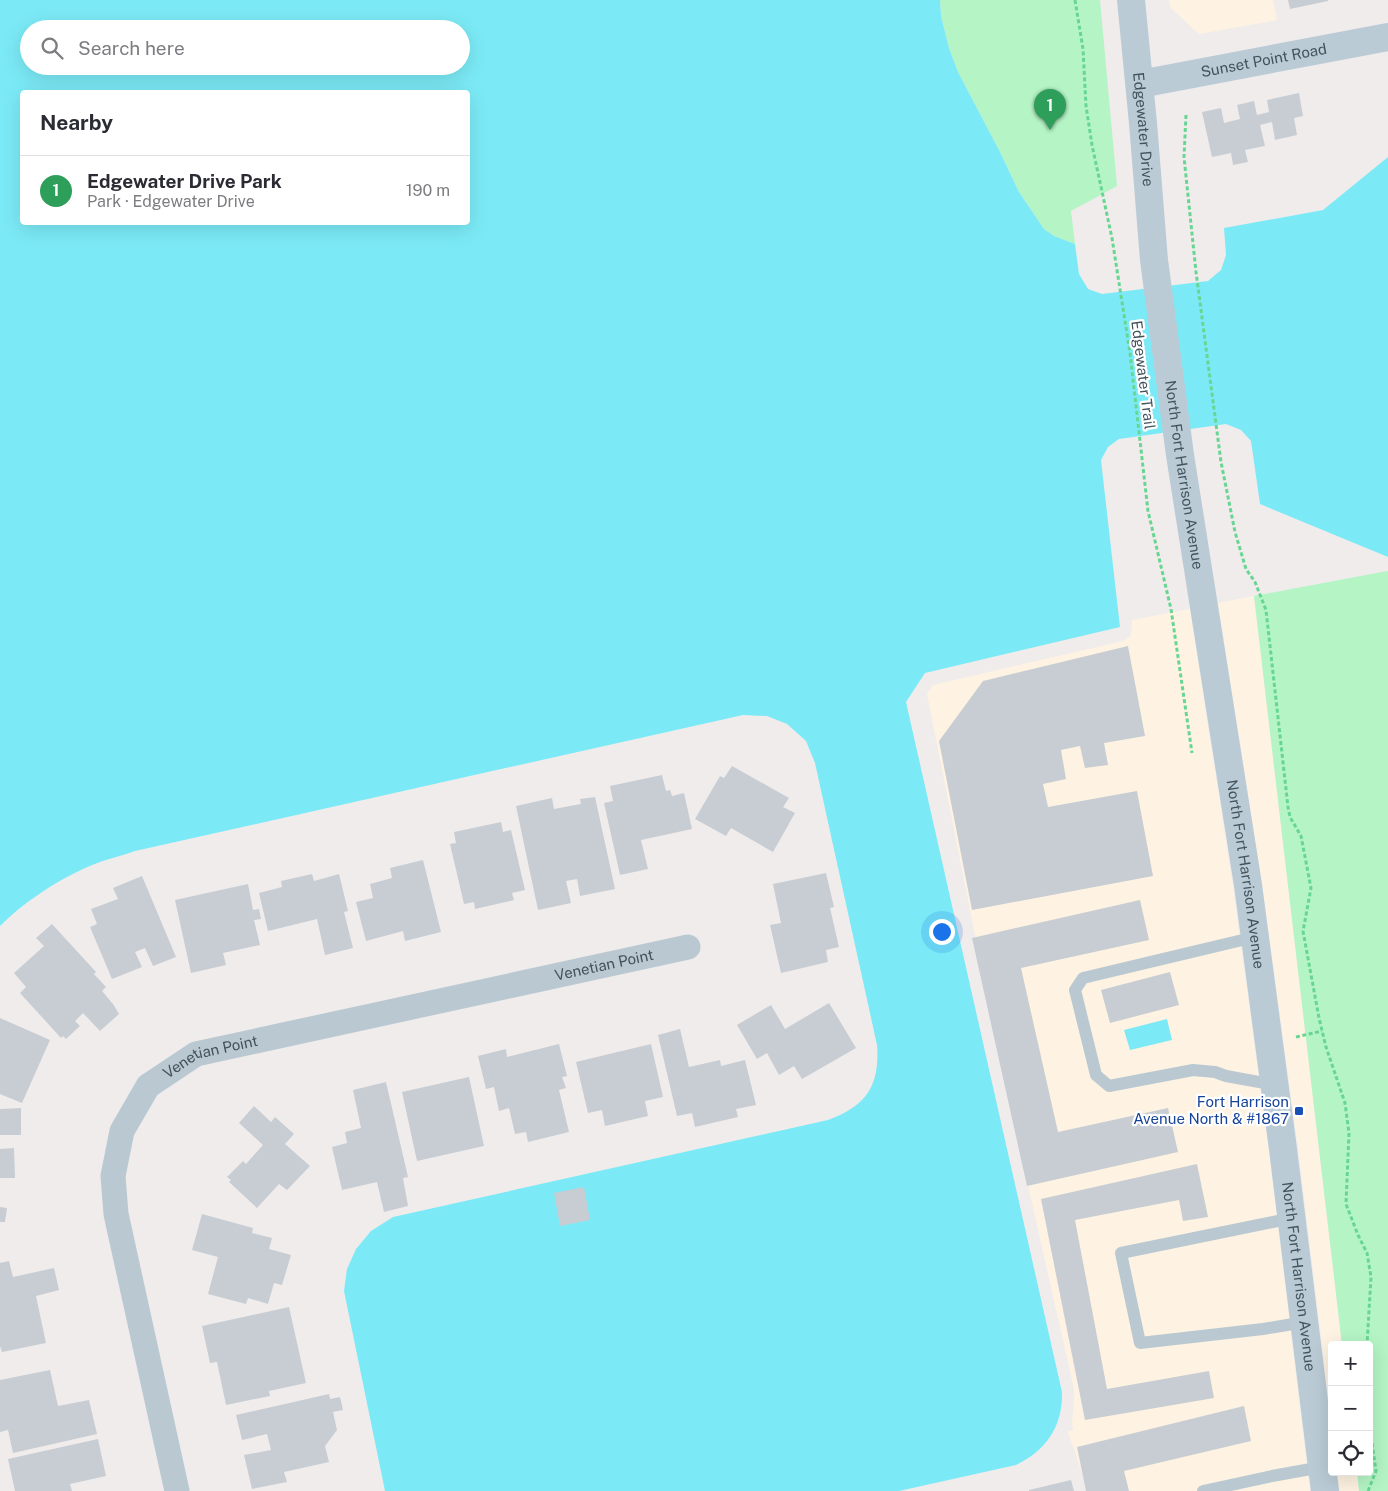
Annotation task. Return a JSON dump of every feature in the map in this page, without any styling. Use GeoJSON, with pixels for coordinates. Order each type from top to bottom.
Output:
{"type":"FeatureCollection","features":[{"type":"Feature","properties":{"kind":"main road","name":"Edgewater Drive"},"geometry":{"type":"LineString","coordinates":[[1130,0],[1140,84],[1154,260]]}},
{"type":"Feature","properties":{"kind":"main road","name":"Sunset Point Road"},"geometry":{"type":"LineString","coordinates":[[1140,84],[1388,37]]}},
{"type":"Feature","properties":{"kind":"main road","name":"North Fort Harrison Avenue"},"geometry":{"type":"LineString","coordinates":[[1154,260],[1180,455],[1255,937],[1292,1218],[1323,1479]]}},
{"type":"Feature","properties":{"kind":"street","name":"Venetian Point"},"geometry":{"type":"LineString","coordinates":[[177,1491],[116,1214],[114,1195],[113,1176],[122,1131],[148,1086],[196,1054],[688,947]]}},
{"type":"Feature","properties":{"kind":"lane"},"geometry":{"type":"LineString","coordinates":[[1255,937],[1083,978],[1075,990],[1096,1076],[1109,1086],[1192,1070],[1215,1072],[1226,1076],[1275,1085]]}},
{"type":"Feature","properties":{"kind":"lane"},"geometry":{"type":"LineString","coordinates":[[1292,1218],[1121,1253],[1140,1343],[1263,1329],[1305,1322]]}},
{"type":"Feature","properties":{"kind":"lane"},"geometry":{"type":"LineString","coordinates":[[1204,1491],[1272,1476],[1323,1479]]}},
{"type":"Feature","properties":{"kind":"path","name":"Edgewater Trail"},"geometry":{"type":"LineString","coordinates":[[1075,0],[1083,49],[1086,106],[1112,238],[1130,353],[1148,512],[1170,609],[1192,753]]}},
{"type":"Feature","properties":{"kind":"path"},"geometry":{"type":"LineString","coordinates":[[1186,115],[1184,157],[1196,272],[1220,447],[1235,532],[1246,569],[1260,592],[1266,610],[1288,807],[1290,817],[1301,836],[1311,888],[1303,931],[1319,1018],[1326,1048],[1345,1103],[1350,1133],[1346,1204],[1358,1236],[1368,1253],[1371,1277],[1367,1341]]}},
{"type":"Feature","properties":{"kind":"path"},"geometry":{"type":"LineString","coordinates":[[1368,1491],[1376,1470],[1370,1431]]}},
{"type":"Feature","properties":{"kind":"shaded area"},"geometry":{"type":"Polygon","coordinates":[[[1169,0],[1273,0],[1277,20],[1199,34],[1170,7],[1169,0]]]}},
{"type":"Feature","properties":{"kind":"shaded area"},"geometry":{"type":"Polygon","coordinates":[[[1254,596],[1342,1341],[1328,1341],[1328,1394],[1298,1148],[1262,884],[1218,603],[1254,596]]]}},
{"type":"Feature","properties":{"kind":"shaded area"},"geometry":{"type":"Polygon","coordinates":[[[1190,609],[1233,887],[1269,1151],[1310,1491],[1088,1491],[1068,1432],[1073,1430],[1074,1389],[1002,1070],[927,694],[933,685],[1123,641],[1130,637],[1132,620],[1190,609]]]}},
{"type":"Feature","properties":{"kind":"shaded area"},"geometry":{"type":"Polygon","coordinates":[[[1338,1476],[1357,1476],[1359,1491],[1340,1491],[1338,1476]]]}},
{"type":"Feature","properties":{"kind":"green space"},"geometry":{"type":"Polygon","coordinates":[[[940,0],[1100,0],[1117,186],[1071,211],[1075,244],[1054,236],[1044,229],[1019,192],[958,72],[949,48],[941,16],[940,0]]]}},
{"type":"Feature","properties":{"kind":"green space"},"geometry":{"type":"Polygon","coordinates":[[[1388,571],[1388,1491],[1359,1491],[1357,1476],[1373,1476],[1373,1341],[1342,1341],[1254,596],[1388,571]]]}},
{"type":"Feature","properties":{"kind":"water"},"geometry":{"type":"Polygon","coordinates":[[[0,0],[940,0],[941,16],[949,48],[958,72],[1019,192],[1044,229],[1054,236],[1075,244],[1079,274],[1088,289],[1102,294],[1208,281],[1221,270],[1226,255],[1224,228],[1323,210],[1388,157],[1388,557],[1260,504],[1251,441],[1241,430],[1226,424],[1119,439],[1108,447],[1101,460],[1120,627],[925,673],[906,702],[1062,1392],[1059,1416],[1051,1436],[1044,1445],[1027,1459],[1016,1465],[899,1491],[385,1491],[344,1291],[347,1269],[356,1249],[371,1231],[393,1217],[828,1120],[852,1108],[868,1093],[876,1072],[877,1045],[815,763],[806,741],[787,724],[767,716],[743,715],[135,851],[102,861],[72,875],[39,894],[0,926],[0,0]]]}},
{"type":"Feature","properties":{"kind":"water"},"geometry":{"type":"Polygon","coordinates":[[[1167,1019],[1172,1040],[1130,1050],[1124,1030],[1167,1019]]]}},
{"type":"Feature","properties":{"kind":"building"},"geometry":{"type":"Polygon","coordinates":[[[1288,0],[1328,0],[1328,1],[1290,9],[1288,0]]]}},
{"type":"Feature","properties":{"kind":"building"},"geometry":{"type":"Polygon","coordinates":[[[1299,93],[1303,116],[1294,118],[1297,135],[1275,140],[1272,122],[1260,125],[1265,146],[1245,150],[1248,162],[1233,165],[1231,153],[1212,157],[1202,112],[1221,108],[1224,123],[1240,119],[1237,105],[1254,101],[1257,115],[1269,112],[1267,100],[1299,93]]]}},
{"type":"Feature","properties":{"kind":"building"},"geometry":{"type":"Polygon","coordinates":[[[1128,646],[1145,736],[1104,743],[1108,765],[1085,768],[1080,746],[1061,750],[1066,779],[1043,784],[1048,807],[1137,791],[1153,876],[972,910],[939,741],[983,681],[1128,646]]]}},
{"type":"Feature","properties":{"kind":"building"},"geometry":{"type":"Polygon","coordinates":[[[732,766],[789,798],[783,807],[795,813],[773,852],[731,828],[726,836],[695,819],[720,776],[724,778],[732,766]]]}},
{"type":"Feature","properties":{"kind":"building"},"geometry":{"type":"Polygon","coordinates":[[[662,775],[666,791],[670,790],[672,796],[684,793],[692,829],[641,840],[648,869],[620,875],[604,803],[613,801],[610,786],[662,775]]]}},
{"type":"Feature","properties":{"kind":"building"},"geometry":{"type":"Polygon","coordinates":[[[595,797],[615,889],[580,896],[577,879],[566,881],[571,903],[538,910],[516,806],[552,798],[554,809],[581,804],[580,799],[595,797]]]}},
{"type":"Feature","properties":{"kind":"building"},"geometry":{"type":"Polygon","coordinates":[[[501,822],[503,832],[511,830],[525,890],[512,893],[514,900],[475,909],[474,902],[464,904],[450,844],[456,843],[454,832],[501,822]]]}},
{"type":"Feature","properties":{"kind":"building"},"geometry":{"type":"Polygon","coordinates":[[[423,860],[441,932],[405,941],[403,931],[366,941],[356,902],[373,898],[370,884],[392,878],[390,868],[423,860]]]}},
{"type":"Feature","properties":{"kind":"building"},"geometry":{"type":"Polygon","coordinates":[[[826,873],[834,907],[830,908],[839,947],[826,950],[828,962],[781,973],[770,925],[781,923],[773,884],[826,873]]]}},
{"type":"Feature","properties":{"kind":"building"},"geometry":{"type":"Polygon","coordinates":[[[312,874],[314,881],[339,874],[348,911],[344,912],[353,948],[325,955],[317,919],[268,931],[259,893],[282,887],[281,881],[312,874]]]}},
{"type":"Feature","properties":{"kind":"building"},"geometry":{"type":"Polygon","coordinates":[[[142,876],[176,957],[153,966],[145,948],[135,952],[142,967],[112,979],[90,927],[97,924],[91,909],[118,899],[113,888],[142,876]]]}},
{"type":"Feature","properties":{"kind":"building"},"geometry":{"type":"Polygon","coordinates":[[[248,884],[253,910],[259,909],[261,919],[254,920],[260,945],[223,953],[226,965],[191,973],[175,900],[248,884]]]}},
{"type":"Feature","properties":{"kind":"building"},"geometry":{"type":"Polygon","coordinates":[[[1140,900],[1149,940],[1021,968],[1058,1132],[1168,1108],[1178,1152],[1027,1186],[972,938],[1140,900]]]}},
{"type":"Feature","properties":{"kind":"building"},"geometry":{"type":"Polygon","coordinates":[[[52,924],[96,972],[94,974],[106,987],[102,991],[119,1014],[100,1031],[83,1013],[75,1021],[80,1026],[66,1039],[63,1036],[61,1038],[20,993],[26,987],[14,973],[44,946],[36,938],[52,924]]]}},
{"type":"Feature","properties":{"kind":"building"},"geometry":{"type":"Polygon","coordinates":[[[1170,972],[1179,1005],[1110,1023],[1101,990],[1170,972]]]}},
{"type":"Feature","properties":{"kind":"building"},"geometry":{"type":"Polygon","coordinates":[[[829,1003],[856,1048],[802,1079],[794,1066],[779,1075],[767,1053],[757,1059],[737,1025],[771,1005],[785,1029],[829,1003]]]}},
{"type":"Feature","properties":{"kind":"building"},"geometry":{"type":"Polygon","coordinates":[[[0,1018],[50,1040],[22,1103],[0,1094],[0,1018]]]}},
{"type":"Feature","properties":{"kind":"building"},"geometry":{"type":"Polygon","coordinates":[[[680,1029],[689,1067],[720,1060],[721,1066],[745,1060],[756,1105],[736,1109],[738,1117],[695,1127],[692,1113],[677,1116],[658,1035],[680,1029]]]}},
{"type":"Feature","properties":{"kind":"building"},"geometry":{"type":"Polygon","coordinates":[[[559,1044],[567,1076],[562,1077],[566,1088],[559,1090],[569,1132],[528,1142],[526,1132],[515,1134],[509,1108],[499,1111],[494,1087],[486,1089],[478,1056],[506,1049],[507,1057],[559,1044]]]}},
{"type":"Feature","properties":{"kind":"building"},"geometry":{"type":"Polygon","coordinates":[[[651,1044],[663,1097],[645,1101],[648,1116],[605,1126],[602,1110],[588,1113],[576,1062],[651,1044]]]}},
{"type":"Feature","properties":{"kind":"building"},"geometry":{"type":"Polygon","coordinates":[[[469,1077],[484,1146],[417,1161],[402,1092],[469,1077]]]}},
{"type":"Feature","properties":{"kind":"building"},"geometry":{"type":"Polygon","coordinates":[[[386,1082],[408,1177],[403,1178],[408,1206],[384,1212],[377,1182],[342,1190],[332,1147],[347,1143],[345,1132],[361,1128],[353,1090],[386,1082]]]}},
{"type":"Feature","properties":{"kind":"building"},"geometry":{"type":"Polygon","coordinates":[[[254,1106],[271,1122],[275,1117],[294,1134],[285,1144],[310,1166],[287,1190],[279,1184],[257,1208],[229,1182],[231,1180],[227,1177],[243,1161],[246,1164],[263,1145],[239,1123],[254,1106]]]}},
{"type":"Feature","properties":{"kind":"building"},"geometry":{"type":"Polygon","coordinates":[[[21,1108],[21,1135],[0,1135],[0,1109],[21,1108]]]}},
{"type":"Feature","properties":{"kind":"building"},"geometry":{"type":"Polygon","coordinates":[[[14,1148],[15,1178],[0,1178],[0,1149],[14,1148]]]}},
{"type":"Feature","properties":{"kind":"building"},"geometry":{"type":"Polygon","coordinates":[[[1197,1164],[1208,1217],[1183,1221],[1179,1200],[1075,1220],[1107,1389],[1209,1371],[1214,1398],[1085,1420],[1041,1199],[1197,1164]]]}},
{"type":"Feature","properties":{"kind":"building"},"geometry":{"type":"Polygon","coordinates":[[[584,1187],[590,1220],[560,1226],[554,1193],[584,1187]]]}},
{"type":"Feature","properties":{"kind":"building"},"geometry":{"type":"Polygon","coordinates":[[[0,1207],[7,1208],[5,1222],[0,1222],[0,1207]]]}},
{"type":"Feature","properties":{"kind":"building"},"geometry":{"type":"Polygon","coordinates":[[[202,1214],[253,1228],[252,1233],[272,1238],[269,1249],[291,1255],[282,1285],[274,1283],[268,1304],[248,1298],[246,1304],[208,1294],[218,1257],[192,1250],[202,1214]]]}},
{"type":"Feature","properties":{"kind":"building"},"geometry":{"type":"Polygon","coordinates":[[[9,1261],[13,1277],[54,1268],[59,1290],[36,1296],[46,1343],[2,1352],[0,1346],[0,1263],[9,1261]]]}},
{"type":"Feature","properties":{"kind":"building"},"geometry":{"type":"Polygon","coordinates":[[[289,1307],[306,1383],[269,1391],[270,1396],[226,1405],[217,1362],[210,1363],[202,1326],[289,1307]]]}},
{"type":"Feature","properties":{"kind":"building"},"geometry":{"type":"Polygon","coordinates":[[[50,1370],[58,1406],[89,1400],[97,1434],[13,1453],[8,1430],[0,1432],[0,1380],[50,1370]]]}},
{"type":"Feature","properties":{"kind":"building"},"geometry":{"type":"Polygon","coordinates":[[[329,1394],[330,1399],[340,1397],[343,1410],[333,1412],[337,1430],[325,1446],[329,1462],[284,1472],[287,1482],[252,1489],[244,1455],[271,1450],[267,1434],[242,1440],[236,1415],[329,1394]]]}},
{"type":"Feature","properties":{"kind":"building"},"geometry":{"type":"Polygon","coordinates":[[[1244,1406],[1251,1441],[1124,1471],[1129,1491],[1086,1491],[1077,1447],[1244,1406]]]}},
{"type":"Feature","properties":{"kind":"building"},"geometry":{"type":"Polygon","coordinates":[[[98,1439],[106,1476],[70,1484],[72,1491],[15,1491],[8,1459],[98,1439]]]}},
{"type":"Feature","properties":{"kind":"building"},"geometry":{"type":"Polygon","coordinates":[[[1071,1480],[1074,1491],[1029,1491],[1029,1490],[1071,1480]]]}},
{"type":"Feature","properties":{"kind":"place","name":"Edgewater Drive Park"},"geometry":{"type":"Point","coordinates":[1050,130]}},
{"type":"Feature","properties":{"kind":"place","name":"Fort Harrison Avenue North & #1867"},"geometry":{"type":"Point","coordinates":[1299,1111]}}]}
